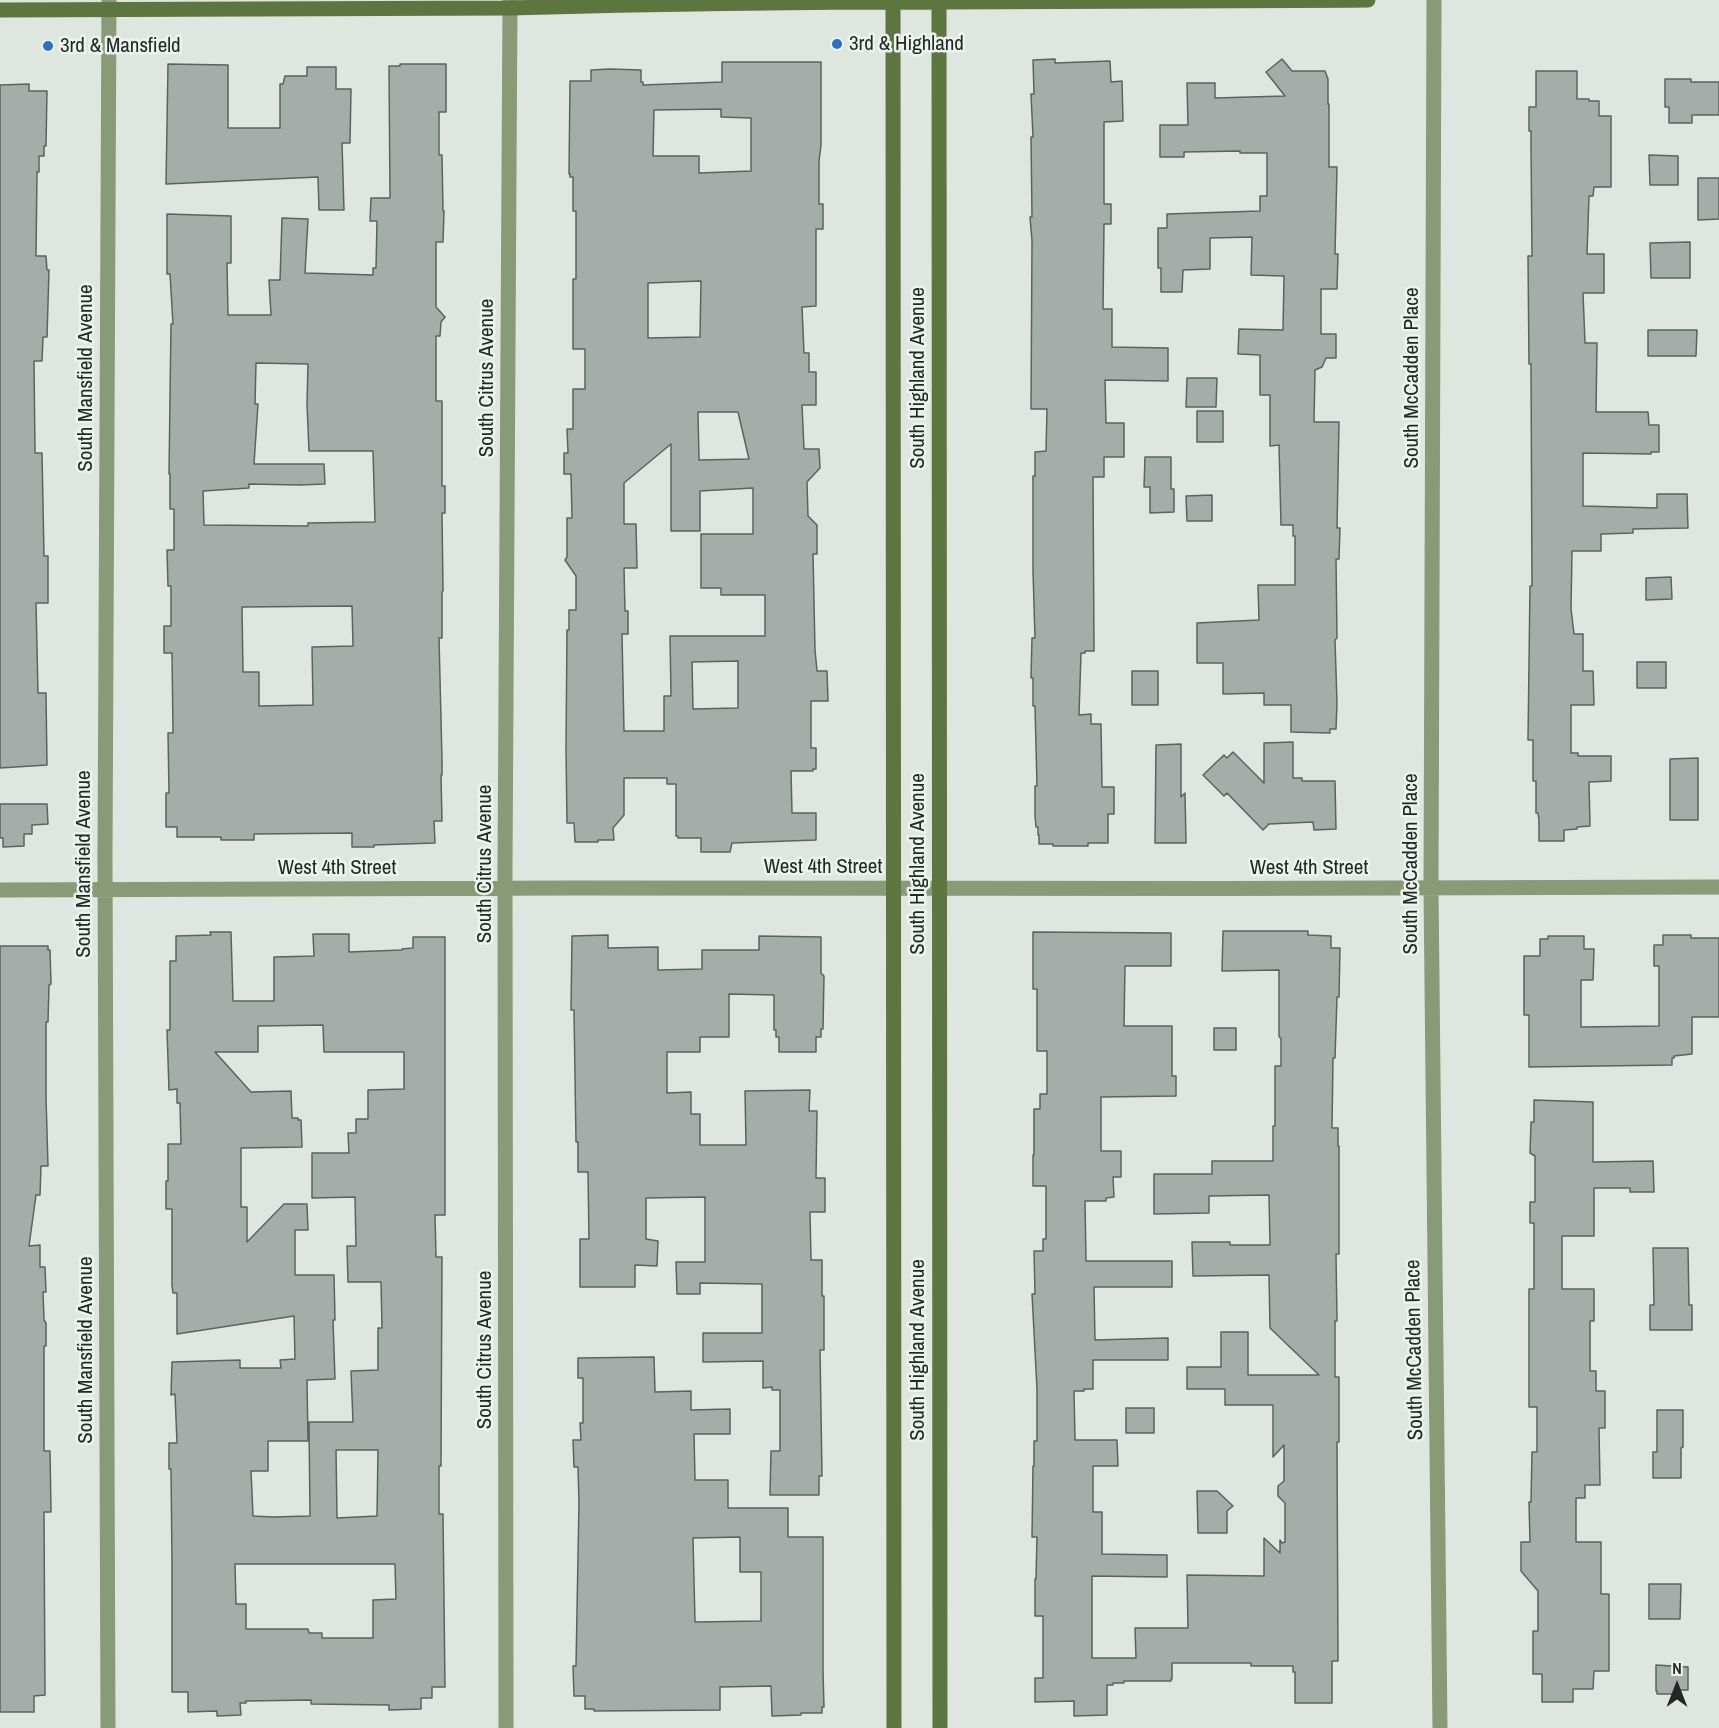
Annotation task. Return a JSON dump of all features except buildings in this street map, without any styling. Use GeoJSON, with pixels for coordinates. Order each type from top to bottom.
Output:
{"type":"FeatureCollection","features":[{"type":"Feature","properties":{"kind":"main road"},"geometry":{"type":"LineString","coordinates":[[0,10],[109,5],[510,4],[590,6],[893,1],[1368,0]]}},
{"type":"Feature","properties":{"kind":"main road","name":"South Highland Avenue"},"geometry":{"type":"LineString","coordinates":[[893,1],[894,1728]]}},
{"type":"Feature","properties":{"kind":"main road","name":"South Highland Avenue"},"geometry":{"type":"LineString","coordinates":[[939,1],[940,1728]]}},
{"type":"Feature","properties":{"kind":"street","name":"South McCadden Place"},"geometry":{"type":"LineString","coordinates":[[1434,0],[1431,889],[1440,1728]]}},
{"type":"Feature","properties":{"kind":"street","name":"South Citrus Avenue"},"geometry":{"type":"LineString","coordinates":[[506,1728],[506,889],[510,4]]}},
{"type":"Feature","properties":{"kind":"street","name":"South Mansfield Avenue"},"geometry":{"type":"LineString","coordinates":[[108,1728],[105,890],[109,5]]}},
{"type":"Feature","properties":{"kind":"street","name":"West 4th Street"},"geometry":{"type":"LineString","coordinates":[[0,890],[1719,887]]}},
{"type":"Feature","properties":{"kind":"place","name":"3rd & Highland"},"geometry":{"type":"Point","coordinates":[837,44]}},
{"type":"Feature","properties":{"kind":"place","name":"3rd & Mansfield"},"geometry":{"type":"Point","coordinates":[48,46]}}]}
